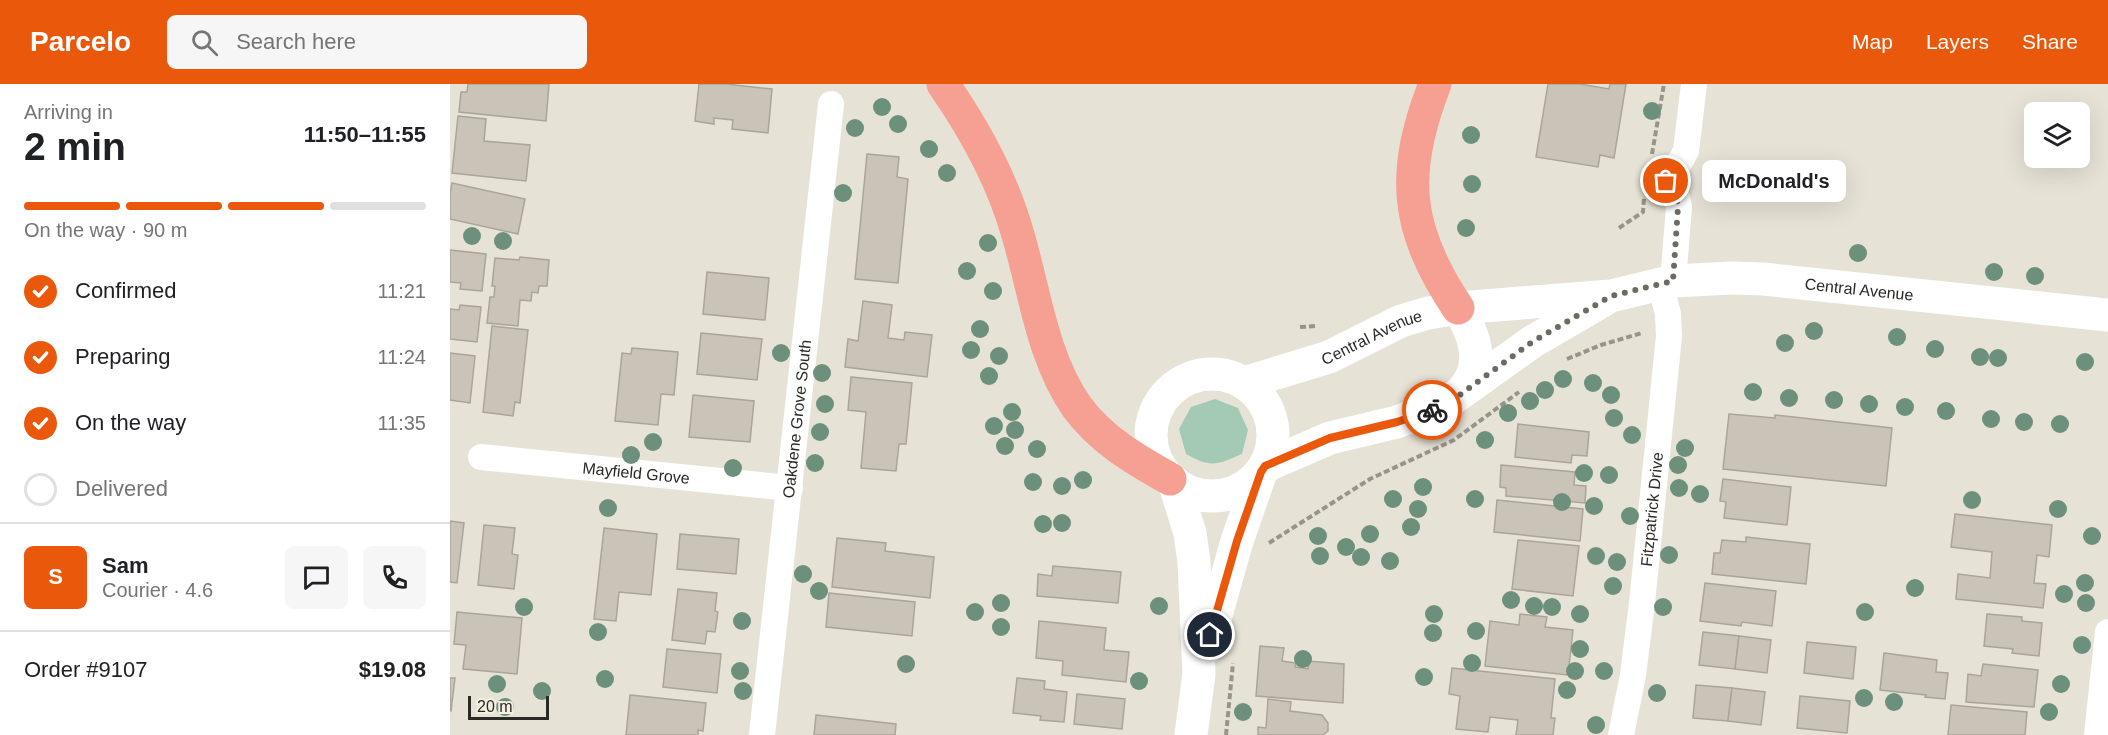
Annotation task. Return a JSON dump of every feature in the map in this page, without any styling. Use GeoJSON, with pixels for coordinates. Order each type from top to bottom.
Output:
{"type":"FeatureCollection","features":[{"type":"Feature","properties":{"kind":"highway"},"geometry":{"type":"LineString","coordinates":[[943,84],[981,144],[1003,192],[1018,234],[1047,343],[1070,396],[1090,421],[1118,447],[1172,481]]}},
{"type":"Feature","properties":{"kind":"highway"},"geometry":{"type":"LineString","coordinates":[[1435,84],[1421,126],[1415,155],[1414,205],[1419,232],[1427,254],[1458,308]]}},
{"type":"Feature","properties":{"kind":"main road","name":"Central Avenue"},"geometry":{"type":"LineString","coordinates":[[1244,383],[1329,357],[1410,318],[1458,308],[1611,296],[1666,282],[1732,278],[1763,279],[2108,315]]}},
{"type":"Feature","properties":{"kind":"main road","name":"Central Avenue"},"geometry":{"type":"LineString","coordinates":[[1263,469],[1330,438],[1437,408],[1457,397],[1532,342],[1611,296]]}},
{"type":"Feature","properties":{"kind":"main road"},"geometry":{"type":"LineString","coordinates":[[1457,397],[1470,382],[1476,361],[1474,338],[1458,308]]}},
{"type":"Feature","properties":{"kind":"main road"},"geometry":{"type":"LineString","coordinates":[[1191,735],[1199,674],[1237,541],[1274,444],[1272,420],[1262,399],[1244,383],[1230,377],[1207,375],[1185,381],[1165,397],[1154,416],[1151,434],[1157,462],[1172,481],[1193,546],[1199,674]]}},
{"type":"Feature","properties":{"kind":"main road"},"geometry":{"type":"LineString","coordinates":[[1172,481],[1195,494],[1220,496],[1243,488],[1263,469]]}},
{"type":"Feature","properties":{"kind":"street","name":"Fitzpatrick Drive"},"geometry":{"type":"LineString","coordinates":[[1621,735],[1633,675],[1642,603],[1669,326],[1666,282],[1678,207],[1676,194],[1666,181],[1686,151],[1694,84]]}},
{"type":"Feature","properties":{"kind":"street","name":"Oakdene Grove South"},"geometry":{"type":"LineString","coordinates":[[762,735],[831,104]]}},
{"type":"Feature","properties":{"kind":"street","name":"Mayfield Grove"},"geometry":{"type":"LineString","coordinates":[[481,457],[790,488]]}},
{"type":"Feature","properties":{"kind":"street"},"geometry":{"type":"LineString","coordinates":[[2097,735],[2108,632]]}},
{"type":"Feature","properties":{"kind":"path"},"geometry":{"type":"LineString","coordinates":[[1567,360],[1601,345],[1669,326]]}},
{"type":"Feature","properties":{"kind":"path"},"geometry":{"type":"LineString","coordinates":[[1266,545],[1370,479],[1454,440],[1522,389]]}},
{"type":"Feature","properties":{"kind":"green space"},"geometry":{"type":"Polygon","coordinates":[[[1215,399],[1238,408],[1248,430],[1242,454],[1219,463],[1208,463],[1186,454],[1179,429],[1191,407],[1215,399]]]}},
{"type":"Feature","properties":{"kind":"building"},"geometry":{"type":"Polygon","coordinates":[[[468,84],[549,84],[546,121],[459,112],[461,92],[467,92],[468,84]]]}},
{"type":"Feature","properties":{"kind":"building"},"geometry":{"type":"Polygon","coordinates":[[[699,84],[726,84],[772,89],[768,133],[732,129],[733,120],[714,118],[714,124],[695,121],[699,84]]]}},
{"type":"Feature","properties":{"kind":"building"},"geometry":{"type":"Polygon","coordinates":[[[1548,84],[1580,84],[1609,89],[1610,84],[1626,84],[1614,158],[1600,155],[1598,167],[1536,157],[1548,84]]]}},
{"type":"Feature","properties":{"kind":"building"},"geometry":{"type":"Polygon","coordinates":[[[458,116],[486,119],[484,141],[530,145],[526,181],[452,173],[458,116]]]}},
{"type":"Feature","properties":{"kind":"building"},"geometry":{"type":"Polygon","coordinates":[[[867,154],[899,157],[897,177],[908,179],[898,283],[855,279],[867,154]]]}},
{"type":"Feature","properties":{"kind":"building"},"geometry":{"type":"Polygon","coordinates":[[[452,183],[525,199],[518,234],[450,219],[452,183]]]}},
{"type":"Feature","properties":{"kind":"building"},"geometry":{"type":"Polygon","coordinates":[[[450,250],[486,254],[482,291],[460,289],[461,283],[450,282],[450,250]]]}},
{"type":"Feature","properties":{"kind":"building"},"geometry":{"type":"Polygon","coordinates":[[[520,257],[549,260],[547,286],[539,286],[538,293],[532,292],[531,301],[520,300],[518,326],[487,323],[490,297],[494,297],[495,286],[492,286],[495,258],[519,260],[520,257]]]}},
{"type":"Feature","properties":{"kind":"building"},"geometry":{"type":"Polygon","coordinates":[[[707,272],[769,278],[765,320],[703,314],[707,272]]]}},
{"type":"Feature","properties":{"kind":"building"},"geometry":{"type":"Polygon","coordinates":[[[863,301],[892,305],[888,338],[904,340],[905,332],[932,335],[927,377],[845,367],[848,339],[858,341],[863,301]]]}},
{"type":"Feature","properties":{"kind":"building"},"geometry":{"type":"Polygon","coordinates":[[[460,305],[481,307],[477,342],[450,339],[450,309],[459,310],[460,305]]]}},
{"type":"Feature","properties":{"kind":"building"},"geometry":{"type":"Polygon","coordinates":[[[492,326],[528,330],[520,403],[515,402],[513,416],[483,412],[492,326]]]}},
{"type":"Feature","properties":{"kind":"building"},"geometry":{"type":"Polygon","coordinates":[[[701,333],[762,339],[757,380],[697,374],[701,333]]]}},
{"type":"Feature","properties":{"kind":"building"},"geometry":{"type":"Polygon","coordinates":[[[632,348],[678,352],[674,395],[661,394],[658,425],[615,421],[622,353],[631,354],[632,348]]]}},
{"type":"Feature","properties":{"kind":"building"},"geometry":{"type":"Polygon","coordinates":[[[450,353],[475,356],[470,403],[450,400],[450,353]]]}},
{"type":"Feature","properties":{"kind":"building"},"geometry":{"type":"Polygon","coordinates":[[[851,377],[912,383],[906,444],[899,444],[896,471],[861,468],[866,412],[848,410],[851,377]]]}},
{"type":"Feature","properties":{"kind":"building"},"geometry":{"type":"Polygon","coordinates":[[[693,395],[754,401],[750,442],[689,437],[693,395]]]}},
{"type":"Feature","properties":{"kind":"building"},"geometry":{"type":"Polygon","coordinates":[[[1729,414],[1775,418],[1775,415],[1892,428],[1886,486],[1723,469],[1729,414]]]}},
{"type":"Feature","properties":{"kind":"building"},"geometry":{"type":"Polygon","coordinates":[[[1518,424],[1589,432],[1587,456],[1572,455],[1571,463],[1515,457],[1518,424]]]}},
{"type":"Feature","properties":{"kind":"building"},"geometry":{"type":"Polygon","coordinates":[[[1501,465],[1575,472],[1574,485],[1586,486],[1585,503],[1506,496],[1506,488],[1500,487],[1501,465]]]}},
{"type":"Feature","properties":{"kind":"building"},"geometry":{"type":"Polygon","coordinates":[[[1723,479],[1791,487],[1787,525],[1724,518],[1726,502],[1720,501],[1723,479]]]}},
{"type":"Feature","properties":{"kind":"building"},"geometry":{"type":"Polygon","coordinates":[[[1497,500],[1583,509],[1580,541],[1494,532],[1497,500]]]}},
{"type":"Feature","properties":{"kind":"building"},"geometry":{"type":"Polygon","coordinates":[[[1955,514],[2052,525],[2049,557],[2037,555],[2034,583],[2046,584],[2043,608],[1956,599],[1958,574],[1990,578],[1992,552],[1951,547],[1955,514]]]}},
{"type":"Feature","properties":{"kind":"building"},"geometry":{"type":"Polygon","coordinates":[[[450,521],[464,523],[457,583],[450,582],[450,521]]]}},
{"type":"Feature","properties":{"kind":"building"},"geometry":{"type":"Polygon","coordinates":[[[484,525],[515,528],[512,554],[518,555],[514,589],[478,585],[484,525]]]}},
{"type":"Feature","properties":{"kind":"building"},"geometry":{"type":"Polygon","coordinates":[[[604,528],[657,534],[651,595],[619,592],[616,621],[594,619],[604,528]]]}},
{"type":"Feature","properties":{"kind":"building"},"geometry":{"type":"Polygon","coordinates":[[[680,534],[739,539],[736,574],[677,569],[680,534]]]}},
{"type":"Feature","properties":{"kind":"building"},"geometry":{"type":"Polygon","coordinates":[[[1746,537],[1810,544],[1806,584],[1712,574],[1714,553],[1720,553],[1722,540],[1746,542],[1746,537]]]}},
{"type":"Feature","properties":{"kind":"building"},"geometry":{"type":"Polygon","coordinates":[[[837,538],[886,543],[885,551],[934,557],[930,598],[832,587],[837,538]]]}},
{"type":"Feature","properties":{"kind":"building"},"geometry":{"type":"Polygon","coordinates":[[[1518,540],[1579,546],[1573,596],[1512,589],[1518,540]]]}},
{"type":"Feature","properties":{"kind":"building"},"geometry":{"type":"Polygon","coordinates":[[[1053,566],[1121,572],[1118,603],[1037,596],[1038,574],[1052,576],[1053,566]]]}},
{"type":"Feature","properties":{"kind":"building"},"geometry":{"type":"Polygon","coordinates":[[[1705,583],[1776,591],[1772,626],[1742,622],[1741,626],[1700,621],[1705,583]]]}},
{"type":"Feature","properties":{"kind":"building"},"geometry":{"type":"Polygon","coordinates":[[[678,589],[717,593],[715,611],[718,612],[715,632],[707,631],[705,644],[672,640],[678,589]]]}},
{"type":"Feature","properties":{"kind":"building"},"geometry":{"type":"Polygon","coordinates":[[[829,593],[915,602],[912,636],[826,627],[829,593]]]}},
{"type":"Feature","properties":{"kind":"building"},"geometry":{"type":"Polygon","coordinates":[[[457,612],[522,618],[517,674],[463,669],[466,645],[454,644],[457,612]]]}},
{"type":"Feature","properties":{"kind":"building"},"geometry":{"type":"Polygon","coordinates":[[[1520,614],[1547,617],[1545,627],[1573,630],[1568,675],[1485,666],[1490,621],[1519,625],[1520,614]]]}},
{"type":"Feature","properties":{"kind":"building"},"geometry":{"type":"Polygon","coordinates":[[[1987,614],[2022,617],[2022,621],[2042,623],[2039,656],[2012,653],[2013,649],[1984,646],[1987,614]]]}},
{"type":"Feature","properties":{"kind":"building"},"geometry":{"type":"Polygon","coordinates":[[[1039,621],[1106,628],[1104,650],[1129,652],[1126,682],[1062,675],[1063,661],[1036,658],[1039,621]]]}},
{"type":"Feature","properties":{"kind":"building"},"geometry":{"type":"Polygon","coordinates":[[[1703,632],[1739,636],[1735,669],[1699,665],[1703,632]]]}},
{"type":"Feature","properties":{"kind":"building"},"geometry":{"type":"Polygon","coordinates":[[[1739,636],[1771,640],[1767,673],[1735,669],[1739,636]]]}},
{"type":"Feature","properties":{"kind":"building"},"geometry":{"type":"Polygon","coordinates":[[[1807,642],[1856,647],[1853,679],[1804,673],[1807,642]]]}},
{"type":"Feature","properties":{"kind":"building"},"geometry":{"type":"Polygon","coordinates":[[[1260,646],[1284,648],[1282,661],[1296,663],[1295,667],[1308,669],[1308,661],[1344,664],[1343,703],[1256,696],[1260,646]]]}},
{"type":"Feature","properties":{"kind":"building"},"geometry":{"type":"Polygon","coordinates":[[[667,649],[721,654],[717,693],[663,687],[667,649]]]}},
{"type":"Feature","properties":{"kind":"building"},"geometry":{"type":"Polygon","coordinates":[[[1884,653],[1937,660],[1936,672],[1948,673],[1945,699],[1880,690],[1884,653]]]}},
{"type":"Feature","properties":{"kind":"building"},"geometry":{"type":"Polygon","coordinates":[[[1983,664],[2038,670],[2034,707],[1966,702],[1968,674],[1981,676],[1983,664]]]}},
{"type":"Feature","properties":{"kind":"building"},"geometry":{"type":"Polygon","coordinates":[[[1452,668],[1555,679],[1551,718],[1555,718],[1553,735],[1516,735],[1518,720],[1490,717],[1488,732],[1456,729],[1460,696],[1449,694],[1452,668]]]}},
{"type":"Feature","properties":{"kind":"building"},"geometry":{"type":"Polygon","coordinates":[[[450,678],[455,678],[451,711],[450,710],[450,678]]]}},
{"type":"Feature","properties":{"kind":"building"},"geometry":{"type":"Polygon","coordinates":[[[1017,678],[1045,681],[1044,689],[1067,692],[1064,722],[1040,720],[1041,716],[1013,713],[1017,678]]]}},
{"type":"Feature","properties":{"kind":"building"},"geometry":{"type":"Polygon","coordinates":[[[1696,685],[1732,688],[1728,721],[1693,718],[1696,685]]]}},
{"type":"Feature","properties":{"kind":"building"},"geometry":{"type":"Polygon","coordinates":[[[1732,688],[1765,692],[1761,725],[1728,721],[1732,688]]]}},
{"type":"Feature","properties":{"kind":"building"},"geometry":{"type":"Polygon","coordinates":[[[1077,694],[1125,699],[1122,729],[1074,724],[1077,694]]]}},
{"type":"Feature","properties":{"kind":"building"},"geometry":{"type":"Polygon","coordinates":[[[630,695],[706,703],[703,731],[698,730],[698,735],[626,735],[630,695]]]}},
{"type":"Feature","properties":{"kind":"building"},"geometry":{"type":"Polygon","coordinates":[[[1800,696],[1850,701],[1847,733],[1797,728],[1800,696]]]}},
{"type":"Feature","properties":{"kind":"building"},"geometry":{"type":"Polygon","coordinates":[[[1268,699],[1291,702],[1290,711],[1322,715],[1328,723],[1328,731],[1323,735],[1258,735],[1258,727],[1266,728],[1268,699]]]}},
{"type":"Feature","properties":{"kind":"building"},"geometry":{"type":"Polygon","coordinates":[[[1951,705],[2027,712],[2025,735],[1948,735],[1951,705]]]}},
{"type":"Feature","properties":{"kind":"building"},"geometry":{"type":"Polygon","coordinates":[[[816,715],[896,724],[895,735],[814,735],[816,715]]]}},
{"type":"Feature","properties":{"kind":"way so far"},"geometry":{"type":"LineString","coordinates":[[1432,410],[1457,397],[1532,342],[1611,296],[1673,281],[1678,201],[1676,194],[1666,181]]}},
{"type":"Feature","properties":{"kind":"place","name":"McDonald's"},"geometry":{"type":"Point","coordinates":[1666,181]}},
{"type":"Feature","properties":{"kind":"route"},"geometry":{"type":"LineString","coordinates":[[1210,635],[1237,541],[1265,466],[1330,438],[1397,422],[1432,410]]}}]}
